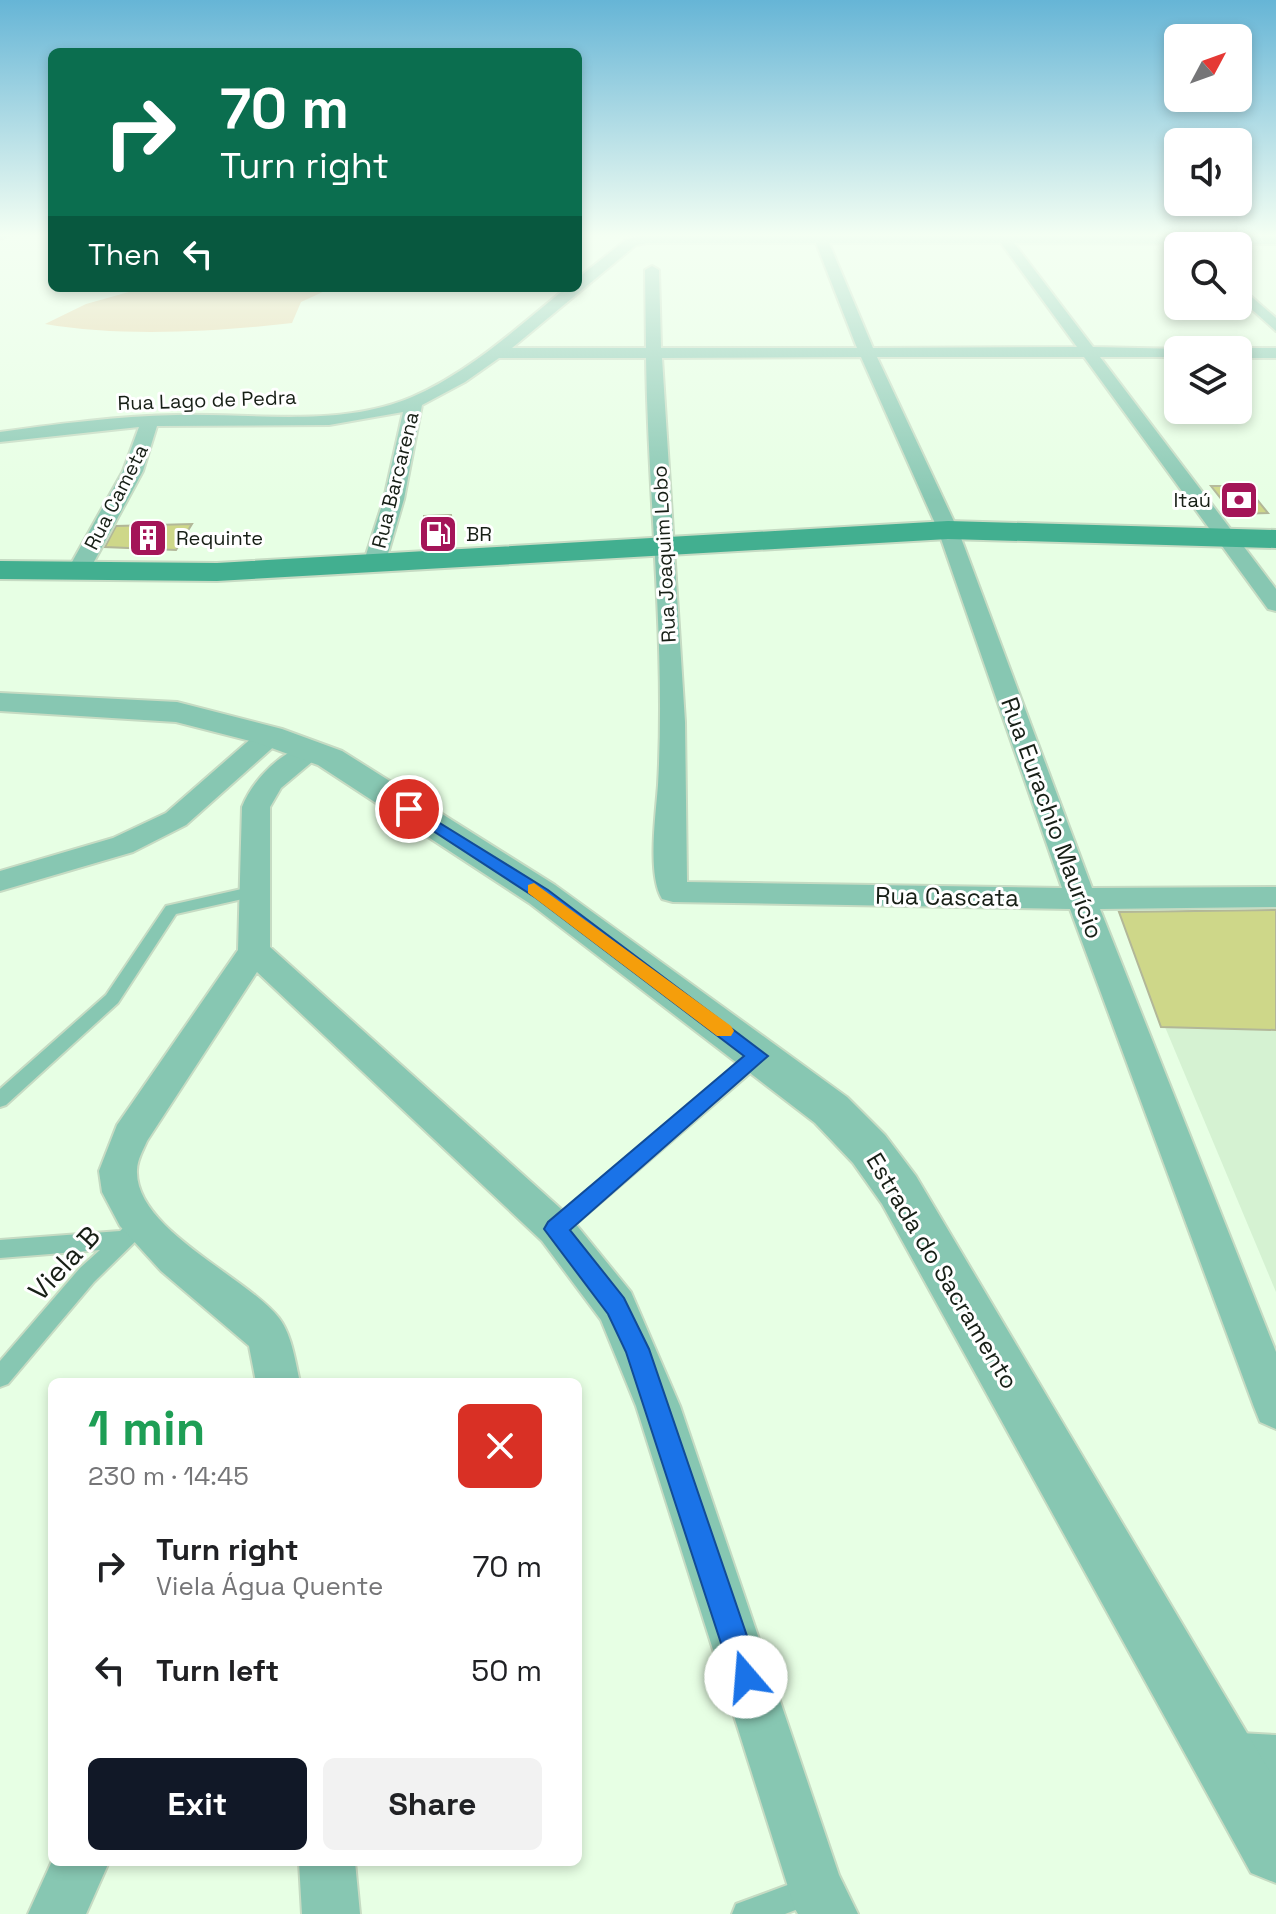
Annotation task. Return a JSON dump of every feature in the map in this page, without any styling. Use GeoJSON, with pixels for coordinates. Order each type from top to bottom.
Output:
{"type":"FeatureCollection","features":[{"type":"Feature","properties":{"kind":"main road"},"geometry":{"type":"LineString","coordinates":[[0,570],[217,572],[948,530],[1276,539]]}},
{"type":"Feature","properties":{"kind":"street","name":"Rua Barcarena"},"geometry":{"type":"LineString","coordinates":[[374,564],[397,486],[414,403],[457,380],[531,323]]}},
{"type":"Feature","properties":{"kind":"street","name":"Rua Joaquim Lobo"},"geometry":{"type":"LineString","coordinates":[[653,323],[673,734],[667,839]]}},
{"type":"Feature","properties":{"kind":"street","name":"Rua Eurachio Maurício"},"geometry":{"type":"LineString","coordinates":[[855,323],[948,530],[1081,899],[1276,1407]]}},
{"type":"Feature","properties":{"kind":"street"},"geometry":{"type":"LineString","coordinates":[[1065,323],[1276,604]]}},
{"type":"Feature","properties":{"kind":"street"},"geometry":{"type":"LineString","coordinates":[[495,353],[1164,352]]}},
{"type":"Feature","properties":{"kind":"street"},"geometry":{"type":"LineString","coordinates":[[1252,353],[1276,353]]}},
{"type":"Feature","properties":{"kind":"street","name":"Rua Lago de Pedra"},"geometry":{"type":"LineString","coordinates":[[0,437],[150,421],[344,417],[414,403]]}},
{"type":"Feature","properties":{"kind":"street","name":"Rua Cameta"},"geometry":{"type":"LineString","coordinates":[[78,571],[133,471],[150,421]]}},
{"type":"Feature","properties":{"kind":"street","name":"Estrada do Sacramento"},"geometry":{"type":"LineString","coordinates":[[0,702],[177,712],[270,736],[330,758],[542,894],[831,1110],[869,1149],[899,1190],[1068,1481],[1222,1759],[1276,1848]]}},
{"type":"Feature","properties":{"kind":"street"},"geometry":{"type":"LineString","coordinates":[[0,881],[123,845],[176,819],[270,736]]}},
{"type":"Feature","properties":{"kind":"street"},"geometry":{"type":"LineString","coordinates":[[277,1378],[272,1350],[264,1332],[131,1232],[118,1171],[130,1136],[254,951],[256,807],[259,797],[276,776],[312,751]]}},
{"type":"Feature","properties":{"kind":"street"},"geometry":{"type":"LineString","coordinates":[[196,801],[230,795],[252,802],[256,807]]}},
{"type":"Feature","properties":{"kind":"street","name":"Rua Cascata"},"geometry":{"type":"LineString","coordinates":[[667,839],[673,892],[1081,899],[1276,897]]}},
{"type":"Feature","properties":{"kind":"street"},"geometry":{"type":"LineString","coordinates":[[254,951],[556,1229],[616,1306],[637,1349],[822,1901]]}},
{"type":"Feature","properties":{"kind":"street"},"geometry":{"type":"LineString","coordinates":[[1222,1759],[1276,1762]]}},
{"type":"Feature","properties":{"kind":"street"},"geometry":{"type":"LineString","coordinates":[[57,1914],[79,1866]]}},
{"type":"Feature","properties":{"kind":"street"},"geometry":{"type":"LineString","coordinates":[[327,1866],[331,1914]]}},
{"type":"Feature","properties":{"kind":"lane"},"geometry":{"type":"LineString","coordinates":[[0,1100],[112,999],[171,910],[255,891]]}},
{"type":"Feature","properties":{"kind":"lane"},"geometry":{"type":"LineString","coordinates":[[556,1229],[758,1056]]}},
{"type":"Feature","properties":{"kind":"lane"},"geometry":{"type":"LineString","coordinates":[[0,1249],[131,1232]]}},
{"type":"Feature","properties":{"kind":"lane","name":"Viela B"},"geometry":{"type":"LineString","coordinates":[[0,1377],[87,1275],[131,1232]]}},
{"type":"Feature","properties":{"kind":"lane"},"geometry":{"type":"LineString","coordinates":[[746,1914],[822,1901]]}},
{"type":"Feature","properties":{"kind":"shaded area"},"geometry":{"type":"Polygon","coordinates":[[[289,323],[168,332],[104,331],[45,324],[289,323]]]}},
{"type":"Feature","properties":{"kind":"shaded area"},"geometry":{"type":"Polygon","coordinates":[[[1165,1027],[1276,1030],[1276,1292],[1165,1027]]]}},
{"type":"Feature","properties":{"kind":"building","name":"Itaú"},"geometry":{"type":"Polygon","coordinates":[[[1211,486],[1246,486],[1268,513],[1233,514],[1211,486]]]}},
{"type":"Feature","properties":{"kind":"building","name":"BR"},"geometry":{"type":"Polygon","coordinates":[[[451,515],[455,546],[423,548],[424,516],[451,515]]]}},
{"type":"Feature","properties":{"kind":"building","name":"Requinte"},"geometry":{"type":"Polygon","coordinates":[[[192,524],[176,550],[105,547],[116,526],[192,524]]]}},
{"type":"Feature","properties":{"kind":"building"},"geometry":{"type":"Polygon","coordinates":[[[1276,910],[1276,1030],[1161,1027],[1119,912],[1276,910]]]}},
{"type":"Feature","properties":{"kind":"slow traffic"},"geometry":{"type":"LineString","coordinates":[[534,889],[724,1031]]}},
{"type":"Feature","properties":{"kind":"place","name":"Itaú"},"geometry":{"type":"Point","coordinates":[1239,500]}},
{"type":"Feature","properties":{"kind":"place","name":"BR"},"geometry":{"type":"Point","coordinates":[438,534]}},
{"type":"Feature","properties":{"kind":"place","name":"Requinte"},"geometry":{"type":"Point","coordinates":[148,538]}},
{"type":"Feature","properties":{"kind":"route"},"geometry":{"type":"LineString","coordinates":[[409,809],[542,894],[758,1056],[556,1229],[616,1306],[637,1349],[746,1677]]}}]}
